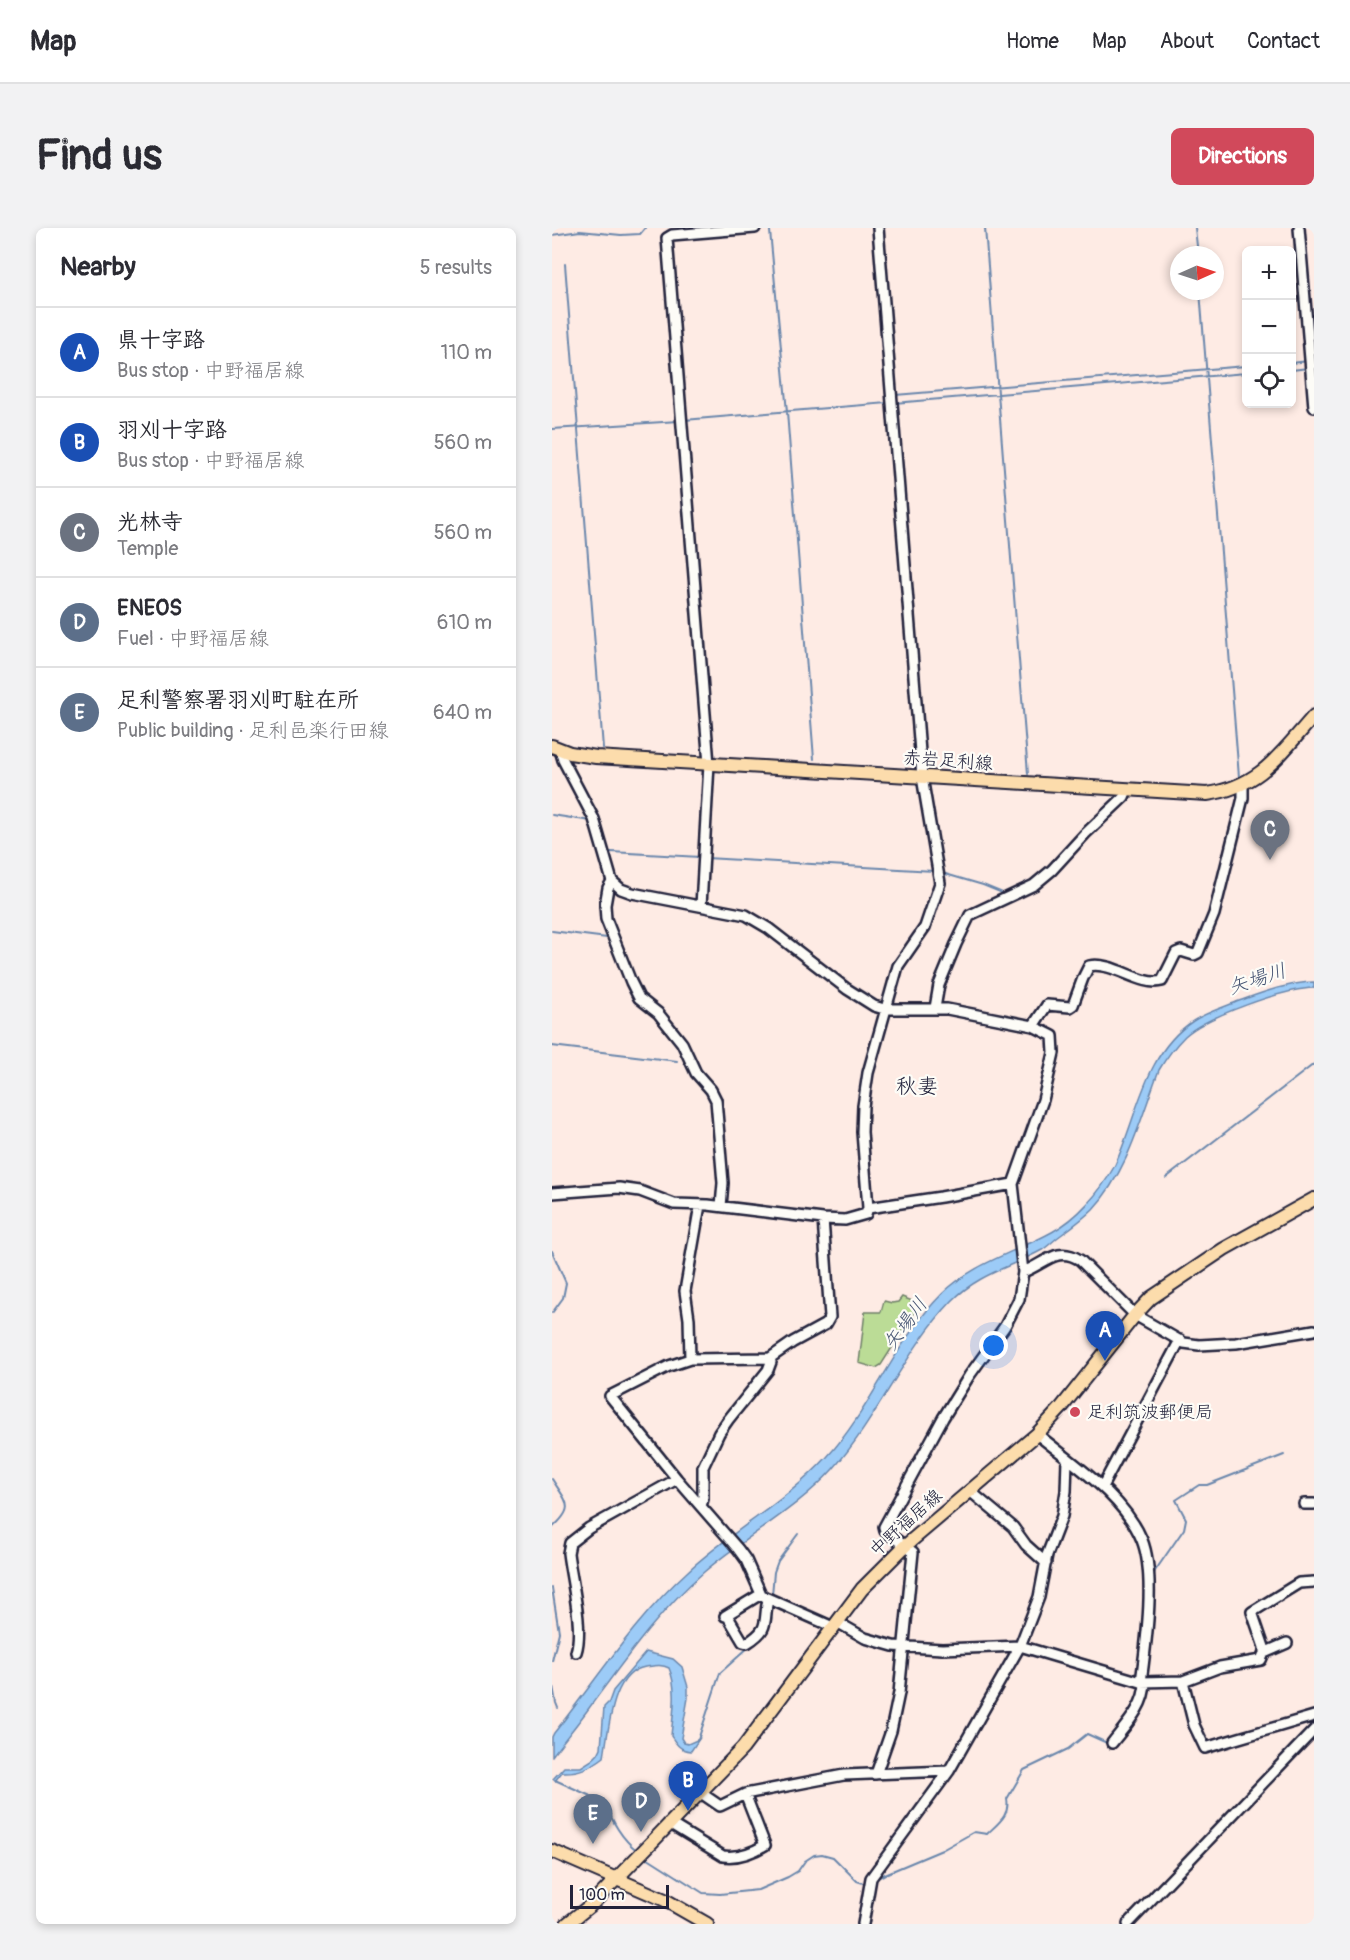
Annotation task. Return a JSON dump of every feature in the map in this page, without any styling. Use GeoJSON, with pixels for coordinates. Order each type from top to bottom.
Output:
{"type":"FeatureCollection","features":[{"type":"Feature","properties":{"kind":"main road","name":"赤岩足利線"},"geometry":{"type":"LineString","coordinates":[[556,748],[596,757],[1207,794],[1243,785],[1264,771],[1314,716]]}},
{"type":"Feature","properties":{"kind":"main road","name":"中野福居線"},"geometry":{"type":"LineString","coordinates":[[567,1924],[591,1905],[743,1748],[862,1589],[905,1546],[1036,1434],[1061,1408],[1151,1298],[1215,1256],[1314,1199]]}},
{"type":"Feature","properties":{"kind":"main road"},"geometry":{"type":"LineString","coordinates":[[552,1851],[665,1900],[698,1922]]}},
{"type":"Feature","properties":{"kind":"street"},"geometry":{"type":"LineString","coordinates":[[701,906],[709,764],[667,238],[672,234],[755,228]]}},
{"type":"Feature","properties":{"kind":"street"},"geometry":{"type":"LineString","coordinates":[[552,1193],[619,1188],[640,1191],[674,1204],[721,1206],[823,1219],[845,1220],[866,1214],[868,1208],[862,1132],[868,1073],[884,1009],[898,966],[925,927],[940,883],[922,777],[878,228]]}},
{"type":"Feature","properties":{"kind":"street"},"geometry":{"type":"LineString","coordinates":[[1299,228],[1314,407]]}},
{"type":"Feature","properties":{"kind":"street"},"geometry":{"type":"LineString","coordinates":[[556,748],[594,819],[612,881],[621,889],[746,915],[755,919],[867,1003],[884,1009],[934,1008],[1033,1026],[1053,1036],[1054,1053],[1043,1100],[1013,1184],[1023,1267],[1021,1291],[1015,1308],[948,1410],[884,1527],[885,1531],[913,1552],[899,1693],[891,1731],[876,1774]]}},
{"type":"Feature","properties":{"kind":"street"},"geometry":{"type":"LineString","coordinates":[[1033,1026],[1047,1005],[1073,1005],[1089,966],[1096,965],[1121,970],[1156,983],[1162,981],[1176,953],[1181,951],[1194,955],[1198,953],[1214,914],[1243,798],[1243,785]]}},
{"type":"Feature","properties":{"kind":"street"},"geometry":{"type":"LineString","coordinates":[[934,1008],[939,985],[970,915],[1034,885],[1052,870],[1124,797],[1127,790]]}},
{"type":"Feature","properties":{"kind":"street"},"geometry":{"type":"LineString","coordinates":[[612,881],[608,888],[605,905],[606,920],[631,982],[639,998],[658,1013],[682,1043],[696,1073],[711,1090],[716,1100],[723,1182],[721,1206]]}},
{"type":"Feature","properties":{"kind":"street"},"geometry":{"type":"LineString","coordinates":[[868,1208],[1013,1184]]}},
{"type":"Feature","properties":{"kind":"street"},"geometry":{"type":"LineString","coordinates":[[690,1359],[690,1319],[685,1291],[700,1205]]}},
{"type":"Feature","properties":{"kind":"street"},"geometry":{"type":"LineString","coordinates":[[823,1219],[830,1320],[826,1324],[770,1358],[690,1359],[669,1366],[610,1396],[746,1560],[765,1596],[766,1624],[757,1636],[747,1643],[743,1642],[726,1615],[765,1596],[873,1641],[903,1648],[1020,1646],[1143,1682],[1183,1681],[1220,1667],[1261,1660],[1264,1653],[1252,1612],[1299,1583],[1314,1582]]}},
{"type":"Feature","properties":{"kind":"street"},"geometry":{"type":"LineString","coordinates":[[1023,1267],[1037,1267],[1060,1254],[1072,1254],[1135,1315],[1180,1340],[1199,1345],[1236,1343],[1314,1330]]}},
{"type":"Feature","properties":{"kind":"street"},"geometry":{"type":"LineString","coordinates":[[1102,1487],[1180,1340]]}},
{"type":"Feature","properties":{"kind":"street"},"geometry":{"type":"LineString","coordinates":[[701,1506],[704,1499],[703,1467],[728,1420],[771,1366],[770,1358]]}},
{"type":"Feature","properties":{"kind":"street"},"geometry":{"type":"LineString","coordinates":[[1036,1434],[1102,1487],[1134,1526],[1142,1539],[1147,1556],[1149,1605],[1143,1682],[1145,1691],[1133,1717],[1112,1743]]}},
{"type":"Feature","properties":{"kind":"street"},"geometry":{"type":"LineString","coordinates":[[863,1924],[872,1878],[949,1771],[1020,1646],[1040,1597],[1046,1563],[1062,1516],[1066,1491],[1067,1458]]}},
{"type":"Feature","properties":{"kind":"street"},"geometry":{"type":"LineString","coordinates":[[576,1652],[578,1628],[568,1553],[570,1543],[589,1528],[677,1479]]}},
{"type":"Feature","properties":{"kind":"street"},"geometry":{"type":"LineString","coordinates":[[970,1491],[1013,1527],[1026,1545],[1046,1563]]}},
{"type":"Feature","properties":{"kind":"street"},"geometry":{"type":"LineString","coordinates":[[1264,1653],[1287,1643]]}},
{"type":"Feature","properties":{"kind":"street"},"geometry":{"type":"LineString","coordinates":[[1183,1681],[1194,1725],[1205,1748],[1314,1716]]}},
{"type":"Feature","properties":{"kind":"street"},"geometry":{"type":"LineString","coordinates":[[1128,1924],[1314,1730]]}},
{"type":"Feature","properties":{"kind":"street"},"geometry":{"type":"LineString","coordinates":[[701,1792],[720,1806],[745,1794],[844,1775],[949,1771]]}},
{"type":"Feature","properties":{"kind":"street"},"geometry":{"type":"LineString","coordinates":[[669,1823],[723,1856],[751,1854],[765,1845],[745,1794]]}},
{"type":"Feature","properties":{"kind":"green space"},"geometry":{"type":"Polygon","coordinates":[[[902,1297],[920,1304],[881,1365],[876,1368],[859,1363],[865,1312],[881,1312],[884,1301],[898,1302],[902,1297]]]}},
{"type":"Feature","properties":{"kind":"water"},"geometry":{"type":"Polygon","coordinates":[[[1314,982],[1314,988],[1266,998],[1228,1012],[1185,1036],[1159,1070],[1125,1160],[1105,1194],[1093,1209],[1044,1249],[984,1277],[952,1301],[920,1341],[864,1428],[833,1469],[819,1484],[787,1510],[704,1572],[673,1602],[631,1652],[552,1756],[554,1733],[633,1629],[687,1572],[794,1488],[827,1457],[843,1438],[925,1312],[942,1294],[980,1266],[1062,1226],[1095,1195],[1114,1167],[1152,1069],[1176,1035],[1204,1015],[1258,994],[1276,988],[1314,982]]]}},
{"type":"Feature","properties":{"kind":"water"},"geometry":{"type":"Polygon","coordinates":[[[646,1652],[673,1659],[682,1667],[688,1687],[688,1698],[681,1738],[684,1743],[688,1744],[699,1739],[691,1751],[684,1750],[671,1736],[674,1693],[669,1668],[645,1667],[634,1671],[618,1691],[610,1718],[604,1757],[584,1769],[562,1772],[555,1781],[553,1779],[564,1767],[581,1767],[598,1754],[601,1748],[604,1707],[609,1702],[613,1691],[646,1652]]]}},
{"type":"Feature","properties":{"kind":"waterway"},"geometry":{"type":"LineString","coordinates":[[552,235],[580,231],[621,235],[640,234],[645,228]]}},
{"type":"Feature","properties":{"kind":"waterway"},"geometry":{"type":"LineString","coordinates":[[985,228],[1028,774]]}},
{"type":"Feature","properties":{"kind":"waterway"},"geometry":{"type":"LineString","coordinates":[[1195,228],[1197,246]]}},
{"type":"Feature","properties":{"kind":"waterway"},"geometry":{"type":"LineString","coordinates":[[770,231],[787,412],[814,759]]}},
{"type":"Feature","properties":{"kind":"waterway"},"geometry":{"type":"LineString","coordinates":[[565,264],[603,748]]}},
{"type":"Feature","properties":{"kind":"waterway"},"geometry":{"type":"LineString","coordinates":[[1201,300],[1239,777]]}},
{"type":"Feature","properties":{"kind":"waterway"},"geometry":{"type":"LineString","coordinates":[[1296,362],[1308,361]]}},
{"type":"Feature","properties":{"kind":"waterway"},"geometry":{"type":"LineString","coordinates":[[895,395],[1242,366]]}},
{"type":"Feature","properties":{"kind":"waterway"},"geometry":{"type":"LineString","coordinates":[[1296,370],[1308,368]]}},
{"type":"Feature","properties":{"kind":"waterway"},"geometry":{"type":"LineString","coordinates":[[894,403],[1242,373]]}},
{"type":"Feature","properties":{"kind":"waterway"},"geometry":{"type":"LineString","coordinates":[[684,420],[888,403]]}},
{"type":"Feature","properties":{"kind":"waterway"},"geometry":{"type":"LineString","coordinates":[[552,429],[679,421]]}},
{"type":"Feature","properties":{"kind":"waterway"},"geometry":{"type":"LineString","coordinates":[[552,815],[591,821]]}},
{"type":"Feature","properties":{"kind":"waterway"},"geometry":{"type":"LineString","coordinates":[[611,852],[700,857]]}},
{"type":"Feature","properties":{"kind":"waterway"},"geometry":{"type":"LineString","coordinates":[[706,858],[934,871]]}},
{"type":"Feature","properties":{"kind":"waterway"},"geometry":{"type":"LineString","coordinates":[[942,873],[1005,894]]}},
{"type":"Feature","properties":{"kind":"waterway"},"geometry":{"type":"LineString","coordinates":[[552,931],[607,938]]}},
{"type":"Feature","properties":{"kind":"waterway"},"geometry":{"type":"LineString","coordinates":[[552,1046],[677,1061]]}},
{"type":"Feature","properties":{"kind":"waterway"},"geometry":{"type":"LineString","coordinates":[[1166,1178],[1314,1064]]}},
{"type":"Feature","properties":{"kind":"waterway"},"geometry":{"type":"LineString","coordinates":[[552,1251],[566,1283],[563,1298],[552,1313]]}},
{"type":"Feature","properties":{"kind":"waterway"},"geometry":{"type":"LineString","coordinates":[[1153,1577],[1184,1529],[1186,1519],[1176,1500],[1199,1485],[1207,1485],[1284,1455]]}},
{"type":"Feature","properties":{"kind":"waterway"},"geometry":{"type":"LineString","coordinates":[[552,1479],[567,1505],[564,1515],[552,1528]]}},
{"type":"Feature","properties":{"kind":"waterway"},"geometry":{"type":"LineString","coordinates":[[772,1595],[774,1572],[778,1561],[798,1534]]}},
{"type":"Feature","properties":{"kind":"waterway"},"geometry":{"type":"LineString","coordinates":[[552,1588],[559,1632],[552,1661]]}},
{"type":"Feature","properties":{"kind":"waterway"},"geometry":{"type":"LineString","coordinates":[[764,1635],[771,1623],[772,1604]]}},
{"type":"Feature","properties":{"kind":"waterway"},"geometry":{"type":"LineString","coordinates":[[698,1740],[720,1673],[750,1646]]}},
{"type":"Feature","properties":{"kind":"waterway"},"geometry":{"type":"LineString","coordinates":[[552,1681],[558,1708]]}},
{"type":"Feature","properties":{"kind":"waterway"},"geometry":{"type":"LineString","coordinates":[[874,1880],[942,1850],[974,1832],[987,1834],[1005,1815],[1007,1799],[1024,1770],[1068,1749],[1087,1734],[1108,1742]]}},
{"type":"Feature","properties":{"kind":"waterway"},"geometry":{"type":"LineString","coordinates":[[555,1780],[604,1802],[622,1835],[638,1851]]}},
{"type":"Feature","properties":{"kind":"waterway"},"geometry":{"type":"LineString","coordinates":[[645,1856],[703,1893],[720,1894],[758,1890],[788,1877],[798,1871],[805,1861],[814,1855],[822,1854],[833,1857],[857,1881],[866,1884]]}},
{"type":"Feature","properties":{"kind":"place","name":"光林寺"},"geometry":{"type":"Point","coordinates":[1270,860]}},
{"type":"Feature","properties":{"kind":"place","name":"県十字路"},"geometry":{"type":"Point","coordinates":[1105,1361]}},
{"type":"Feature","properties":{"kind":"place","name":"足利筑波郵便局"},"geometry":{"type":"Point","coordinates":[1075,1412]}},
{"type":"Feature","properties":{"kind":"place","name":"羽刈十字路"},"geometry":{"type":"Point","coordinates":[688,1811]}},
{"type":"Feature","properties":{"kind":"place","name":"ENEOS"},"geometry":{"type":"Point","coordinates":[641,1832]}},
{"type":"Feature","properties":{"kind":"place","name":"足利警察署羽刈町駐在所"},"geometry":{"type":"Point","coordinates":[593,1844]}},
{"type":"Feature","properties":{"kind":"district","name":"秋妻"},"geometry":{"type":"Point","coordinates":[917,1086]}},
{"type":"Feature","properties":{"kind":"water label","name":"矢場川"},"geometry":{"type":"Point","coordinates":[1257,979]}},
{"type":"Feature","properties":{"kind":"water label","name":"矢場川"},"geometry":{"type":"Point","coordinates":[905,1324]}}]}
